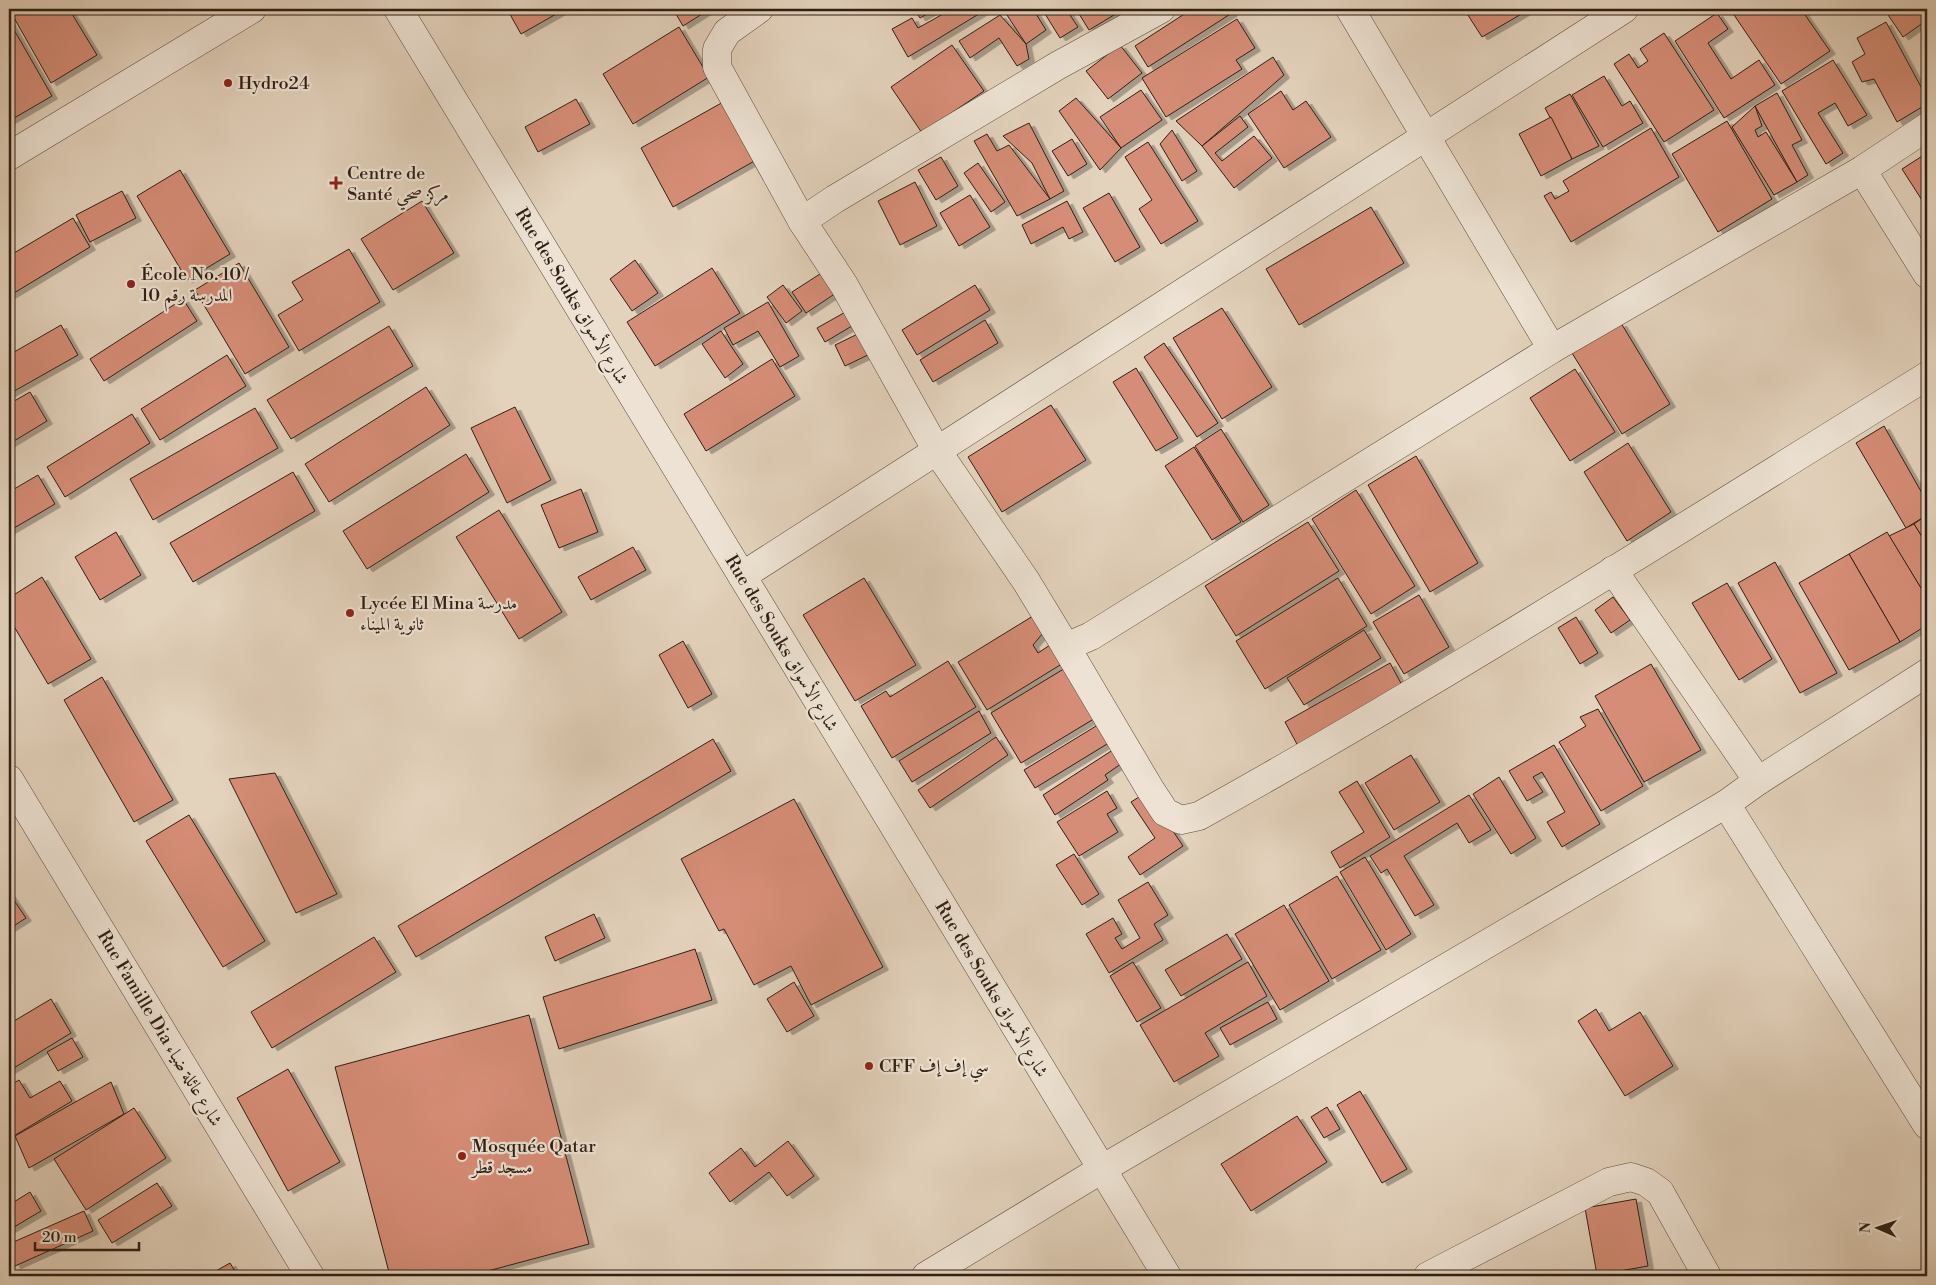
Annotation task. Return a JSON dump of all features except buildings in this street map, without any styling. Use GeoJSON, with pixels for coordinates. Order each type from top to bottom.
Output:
{"type":"FeatureCollection","features":[{"type":"Feature","properties":{"kind":"street"},"geometry":{"type":"LineString","coordinates":[[9,156],[252,9]]}},
{"type":"Feature","properties":{"kind":"street","name":"Rue des Souks شارع الأسواق"},"geometry":{"type":"LineString","coordinates":[[398,9],[1167,1276]]}},
{"type":"Feature","properties":{"kind":"street"},"geometry":{"type":"LineString","coordinates":[[759,9],[727,32],[717,49],[717,67],[802,221],[844,285],[937,451],[1026,582],[1165,812],[1181,820],[1199,816],[1314,752],[1927,376]]}},
{"type":"Feature","properties":{"kind":"street"},"geometry":{"type":"LineString","coordinates":[[802,221],[835,199],[1057,66],[1161,9]]}},
{"type":"Feature","properties":{"kind":"street"},"geometry":{"type":"LineString","coordinates":[[1350,9],[1552,349]]}},
{"type":"Feature","properties":{"kind":"street"},"geometry":{"type":"LineString","coordinates":[[742,576],[1624,9]]}},
{"type":"Feature","properties":{"kind":"street"},"geometry":{"type":"LineString","coordinates":[[1066,647],[1091,636],[1552,349],[1862,170],[1927,127]]}},
{"type":"Feature","properties":{"kind":"street"},"geometry":{"type":"LineString","coordinates":[[1862,170],[1927,274]]}},
{"type":"Feature","properties":{"kind":"street"},"geometry":{"type":"LineString","coordinates":[[1613,570],[1758,781]]}},
{"type":"Feature","properties":{"kind":"street"},"geometry":{"type":"LineString","coordinates":[[926,1276],[1102,1169],[1726,804],[1758,781],[1927,673]]}},
{"type":"Feature","properties":{"kind":"street","name":"Rue Famille Dia شارع عائلة ضياء"},"geometry":{"type":"LineString","coordinates":[[9,779],[310,1276]]}},
{"type":"Feature","properties":{"kind":"street"},"geometry":{"type":"LineString","coordinates":[[1726,804],[1927,1125]]}},
{"type":"Feature","properties":{"kind":"street"},"geometry":{"type":"LineString","coordinates":[[1428,1276],[1456,1270],[1609,1182],[1631,1177],[1646,1182],[1660,1192],[1707,1276]]}},
{"type":"Feature","properties":{"kind":"place","name":"Hydro24"},"geometry":{"type":"Point","coordinates":[228,83]}},
{"type":"Feature","properties":{"kind":"place","name":"Centre de Santé مركز صحي"},"geometry":{"type":"Point","coordinates":[336,183]}},
{"type":"Feature","properties":{"kind":"place","name":"École No. 10 / المدرسة رقم 10"},"geometry":{"type":"Point","coordinates":[131,284]}},
{"type":"Feature","properties":{"kind":"place","name":"Lycée El Mina مدرسة ثانوية الميناء"},"geometry":{"type":"Point","coordinates":[350,613]}},
{"type":"Feature","properties":{"kind":"place","name":"CFF سي إف إف"},"geometry":{"type":"Point","coordinates":[869,1066]}},
{"type":"Feature","properties":{"kind":"place","name":"Mosquée Qatar مسجد قطر"},"geometry":{"type":"Point","coordinates":[462,1156]}}]}
